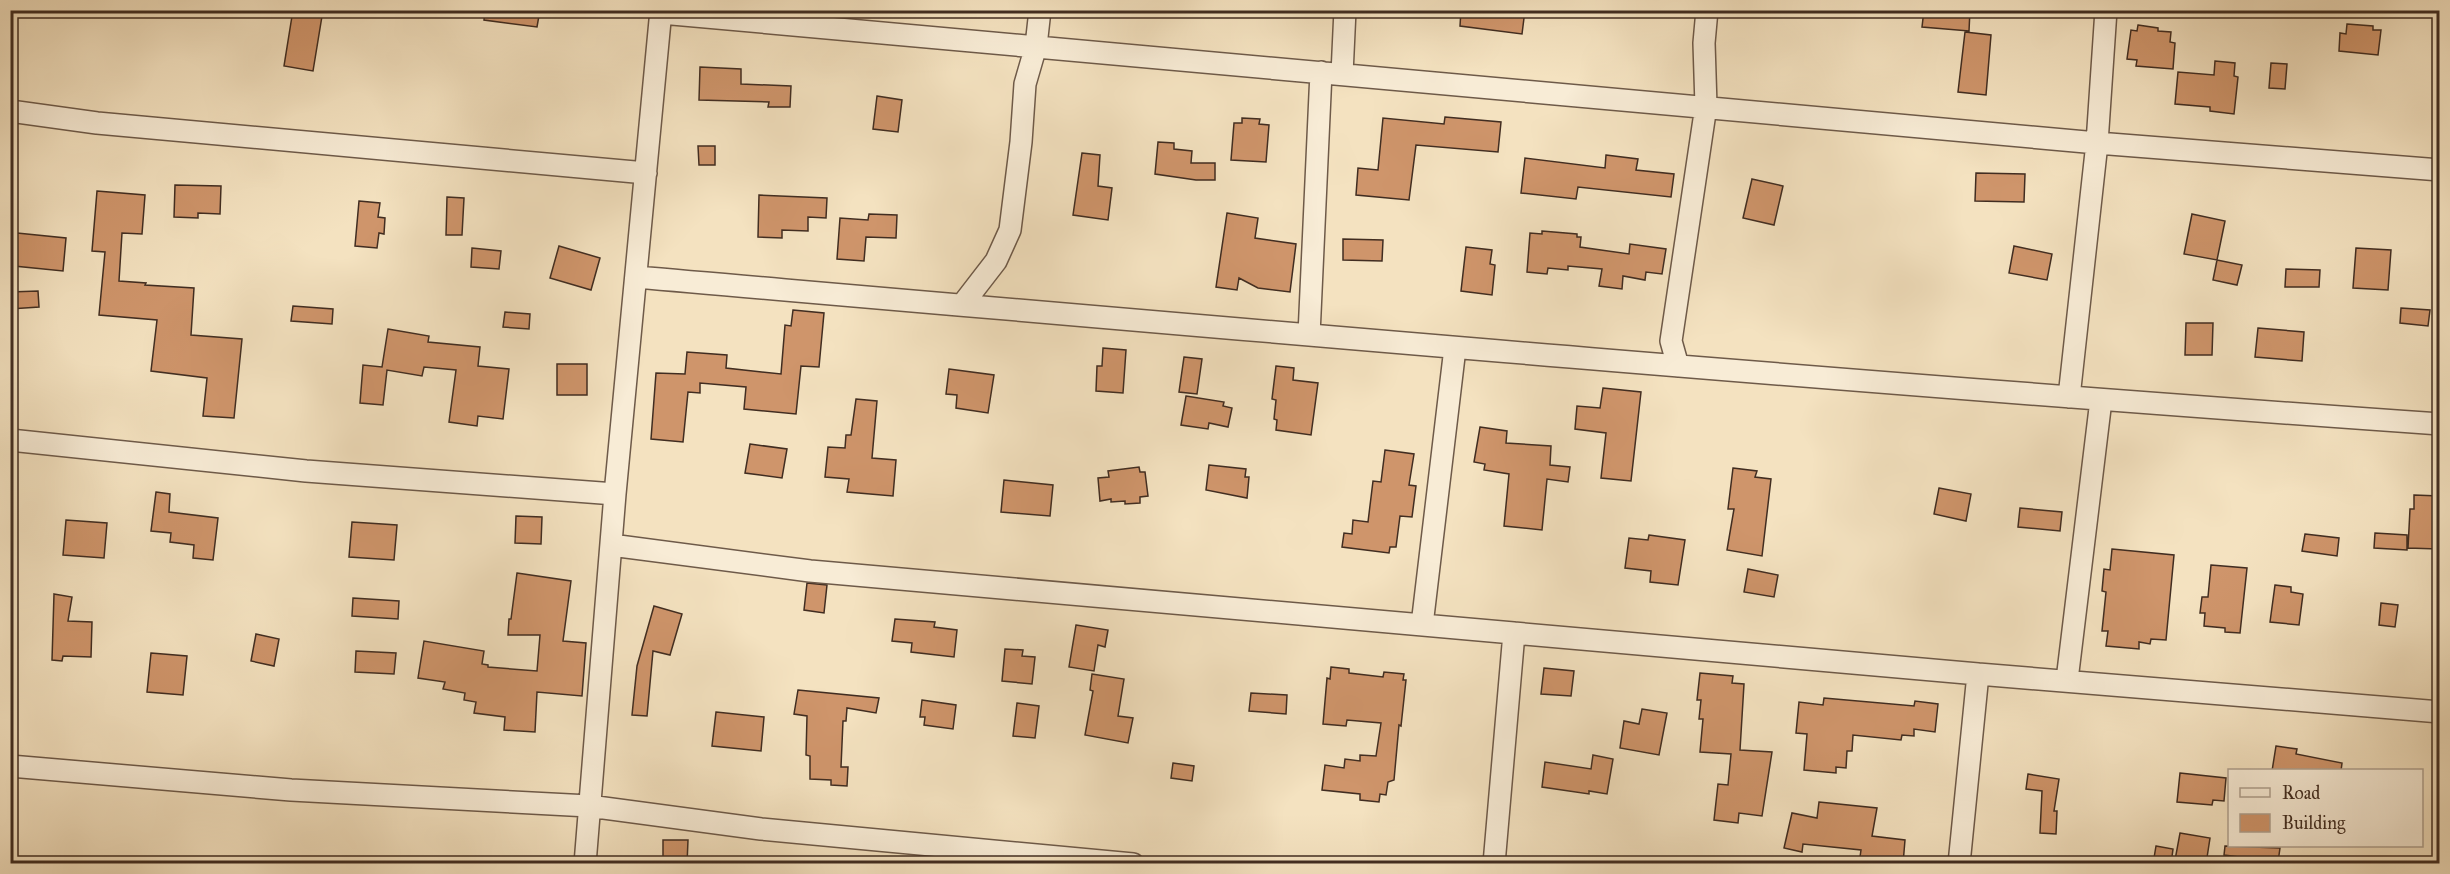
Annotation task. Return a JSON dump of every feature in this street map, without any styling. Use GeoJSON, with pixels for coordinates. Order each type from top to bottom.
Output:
{"type":"FeatureCollection","features":[{"type":"Feature","properties":{"kind":"street"},"geometry":{"type":"LineString","coordinates":[[962,305],[996,261],[1010,230],[1021,142],[1025,84],[1036,46],[1040,10]]}},
{"type":"Feature","properties":{"kind":"street"},"geometry":{"type":"LineString","coordinates":[[1309,335],[1332,73],[1345,10]]}},
{"type":"Feature","properties":{"kind":"street"},"geometry":{"type":"LineString","coordinates":[[1678,366],[1671,341],[1706,106],[1704,43],[1707,10]]}},
{"type":"Feature","properties":{"kind":"street"},"geometry":{"type":"LineString","coordinates":[[2069,398],[2097,143],[2106,10]]}},
{"type":"Feature","properties":{"kind":"street"},"geometry":{"type":"LineString","coordinates":[[585,864],[615,494],[661,12],[2097,143],[2439,170]]}},
{"type":"Feature","properties":{"kind":"street"},"geometry":{"type":"LineString","coordinates":[[10,111],[97,123],[646,173]]}},
{"type":"Feature","properties":{"kind":"street"},"geometry":{"type":"LineString","coordinates":[[636,277],[1455,348],[2069,398],[2439,424]]}},
{"type":"Feature","properties":{"kind":"street"},"geometry":{"type":"LineString","coordinates":[[1422,625],[1455,348]]}},
{"type":"Feature","properties":{"kind":"street"},"geometry":{"type":"LineString","coordinates":[[2067,680],[2101,400]]}},
{"type":"Feature","properties":{"kind":"street"},"geometry":{"type":"LineString","coordinates":[[10,440],[306,471],[615,494]]}},
{"type":"Feature","properties":{"kind":"street"},"geometry":{"type":"LineString","coordinates":[[611,546],[810,571],[1978,674],[2439,712]]}},
{"type":"Feature","properties":{"kind":"street"},"geometry":{"type":"LineString","coordinates":[[1494,864],[1514,633]]}},
{"type":"Feature","properties":{"kind":"street"},"geometry":{"type":"LineString","coordinates":[[1959,864],[1978,674]]}},
{"type":"Feature","properties":{"kind":"street"},"geometry":{"type":"LineString","coordinates":[[10,766],[291,790],[590,807],[761,829],[1133,864]]}},
{"type":"Feature","properties":{"kind":"building"},"geometry":{"type":"Polygon","coordinates":[[[293,10],[323,10],[313,71],[284,66],[293,10]]]}},
{"type":"Feature","properties":{"kind":"building"},"geometry":{"type":"Polygon","coordinates":[[[485,10],[540,10],[537,27],[484,20],[485,10]]]}},
{"type":"Feature","properties":{"kind":"building"},"geometry":{"type":"Polygon","coordinates":[[[1461,10],[1525,10],[1522,34],[1460,26],[1461,10]]]}},
{"type":"Feature","properties":{"kind":"building"},"geometry":{"type":"Polygon","coordinates":[[[1924,10],[1970,10],[1969,31],[1922,27],[1924,10]]]}},
{"type":"Feature","properties":{"kind":"building"},"geometry":{"type":"Polygon","coordinates":[[[2347,24],[2373,26],[2373,30],[2381,30],[2378,55],[2339,51],[2340,33],[2346,34],[2347,24]]]}},
{"type":"Feature","properties":{"kind":"building"},"geometry":{"type":"Polygon","coordinates":[[[2138,25],[2171,32],[2170,42],[2175,43],[2173,69],[2136,66],[2137,60],[2127,59],[2131,30],[2137,31],[2138,25]]]}},
{"type":"Feature","properties":{"kind":"building"},"geometry":{"type":"Polygon","coordinates":[[[1965,32],[1991,35],[1986,95],[1958,92],[1965,32]]]}},
{"type":"Feature","properties":{"kind":"building"},"geometry":{"type":"Polygon","coordinates":[[[2215,61],[2235,63],[2234,76],[2238,77],[2234,114],[2210,111],[2210,107],[2175,104],[2178,72],[2214,75],[2215,61]]]}},
{"type":"Feature","properties":{"kind":"building"},"geometry":{"type":"Polygon","coordinates":[[[2271,63],[2287,64],[2285,89],[2269,88],[2271,63]]]}},
{"type":"Feature","properties":{"kind":"building"},"geometry":{"type":"Polygon","coordinates":[[[700,67],[741,69],[741,84],[791,86],[790,107],[768,107],[769,102],[699,100],[700,67]]]}},
{"type":"Feature","properties":{"kind":"building"},"geometry":{"type":"Polygon","coordinates":[[[877,96],[902,100],[898,132],[873,129],[877,96]]]}},
{"type":"Feature","properties":{"kind":"building"},"geometry":{"type":"Polygon","coordinates":[[[1445,117],[1501,122],[1498,152],[1416,145],[1409,200],[1356,195],[1358,168],[1378,170],[1383,118],[1444,124],[1445,117]]]}},
{"type":"Feature","properties":{"kind":"building"},"geometry":{"type":"Polygon","coordinates":[[[1242,118],[1260,119],[1259,124],[1269,125],[1266,162],[1231,160],[1234,123],[1242,123],[1242,118]]]}},
{"type":"Feature","properties":{"kind":"building"},"geometry":{"type":"Polygon","coordinates":[[[1158,142],[1174,143],[1174,149],[1192,151],[1191,163],[1215,163],[1215,180],[1196,180],[1155,174],[1158,142]]]}},
{"type":"Feature","properties":{"kind":"building"},"geometry":{"type":"Polygon","coordinates":[[[698,146],[715,146],[715,165],[699,165],[698,146]]]}},
{"type":"Feature","properties":{"kind":"building"},"geometry":{"type":"Polygon","coordinates":[[[1082,153],[1100,155],[1098,186],[1112,188],[1108,220],[1073,215],[1082,153]]]}},
{"type":"Feature","properties":{"kind":"building"},"geometry":{"type":"Polygon","coordinates":[[[1606,155],[1638,159],[1636,170],[1674,174],[1671,197],[1578,187],[1576,199],[1521,193],[1525,158],[1605,168],[1606,155]]]}},
{"type":"Feature","properties":{"kind":"building"},"geometry":{"type":"Polygon","coordinates":[[[1976,173],[2025,174],[2024,202],[1975,201],[1976,173]]]}},
{"type":"Feature","properties":{"kind":"building"},"geometry":{"type":"Polygon","coordinates":[[[1752,179],[1783,186],[1774,225],[1743,218],[1752,179]]]}},
{"type":"Feature","properties":{"kind":"building"},"geometry":{"type":"Polygon","coordinates":[[[175,185],[221,186],[220,214],[198,213],[198,218],[174,217],[175,185]]]}},
{"type":"Feature","properties":{"kind":"building"},"geometry":{"type":"Polygon","coordinates":[[[97,191],[145,195],[142,234],[122,233],[119,281],[194,288],[191,335],[242,339],[234,418],[203,416],[207,378],[151,371],[157,320],[99,315],[105,252],[92,251],[97,191]]]}},
{"type":"Feature","properties":{"kind":"building"},"geometry":{"type":"Polygon","coordinates":[[[759,195],[827,198],[826,218],[808,217],[808,231],[782,230],[782,238],[758,237],[759,195]]]}},
{"type":"Feature","properties":{"kind":"building"},"geometry":{"type":"Polygon","coordinates":[[[447,197],[464,198],[462,235],[446,235],[447,197]]]}},
{"type":"Feature","properties":{"kind":"building"},"geometry":{"type":"Polygon","coordinates":[[[359,201],[380,203],[378,217],[385,218],[384,234],[379,233],[377,248],[355,246],[359,201]]]}},
{"type":"Feature","properties":{"kind":"building"},"geometry":{"type":"Polygon","coordinates":[[[1227,213],[1258,218],[1255,238],[1296,244],[1290,292],[1258,288],[1239,278],[1237,290],[1216,287],[1227,213]]]}},
{"type":"Feature","properties":{"kind":"building"},"geometry":{"type":"Polygon","coordinates":[[[869,214],[897,215],[896,238],[866,237],[864,261],[837,259],[840,218],[868,220],[869,214]]]}},
{"type":"Feature","properties":{"kind":"building"},"geometry":{"type":"Polygon","coordinates":[[[2192,214],[2225,221],[2217,260],[2184,254],[2192,214]]]}},
{"type":"Feature","properties":{"kind":"building"},"geometry":{"type":"Polygon","coordinates":[[[1542,231],[1577,234],[1577,237],[1581,237],[1580,247],[1629,254],[1630,244],[1666,249],[1662,274],[1646,272],[1645,280],[1623,276],[1622,289],[1599,286],[1602,269],[1568,266],[1568,270],[1548,268],[1547,274],[1527,272],[1530,233],[1542,234],[1542,231]]]}},
{"type":"Feature","properties":{"kind":"building"},"geometry":{"type":"Polygon","coordinates":[[[17,233],[66,238],[63,271],[14,266],[17,233]]]}},
{"type":"Feature","properties":{"kind":"building"},"geometry":{"type":"Polygon","coordinates":[[[1343,239],[1383,240],[1382,261],[1343,260],[1343,239]]]}},
{"type":"Feature","properties":{"kind":"building"},"geometry":{"type":"Polygon","coordinates":[[[559,246],[600,258],[591,290],[550,278],[559,246]]]}},
{"type":"Feature","properties":{"kind":"building"},"geometry":{"type":"Polygon","coordinates":[[[2014,246],[2052,254],[2047,280],[2009,273],[2014,246]]]}},
{"type":"Feature","properties":{"kind":"building"},"geometry":{"type":"Polygon","coordinates":[[[1466,247],[1492,250],[1490,264],[1495,265],[1492,295],[1461,291],[1466,247]]]}},
{"type":"Feature","properties":{"kind":"building"},"geometry":{"type":"Polygon","coordinates":[[[472,248],[501,251],[499,269],[471,267],[472,248]]]}},
{"type":"Feature","properties":{"kind":"building"},"geometry":{"type":"Polygon","coordinates":[[[2356,248],[2391,250],[2388,290],[2353,288],[2356,248]]]}},
{"type":"Feature","properties":{"kind":"building"},"geometry":{"type":"Polygon","coordinates":[[[2217,260],[2242,265],[2237,285],[2213,280],[2217,260]]]}},
{"type":"Feature","properties":{"kind":"building"},"geometry":{"type":"Polygon","coordinates":[[[2286,269],[2320,270],[2319,287],[2285,287],[2286,269]]]}},
{"type":"Feature","properties":{"kind":"building"},"geometry":{"type":"Polygon","coordinates":[[[38,291],[39,307],[10,309],[10,292],[38,291]]]}},
{"type":"Feature","properties":{"kind":"building"},"geometry":{"type":"Polygon","coordinates":[[[293,306],[333,309],[332,324],[291,321],[293,306]]]}},
{"type":"Feature","properties":{"kind":"building"},"geometry":{"type":"Polygon","coordinates":[[[2401,308],[2430,310],[2428,326],[2400,323],[2401,308]]]}},
{"type":"Feature","properties":{"kind":"building"},"geometry":{"type":"Polygon","coordinates":[[[793,310],[824,313],[819,367],[801,366],[796,414],[744,409],[746,387],[700,383],[700,393],[688,392],[683,442],[651,439],[656,373],[685,374],[687,352],[727,355],[726,368],[781,374],[785,325],[791,326],[793,310]]]}},
{"type":"Feature","properties":{"kind":"building"},"geometry":{"type":"Polygon","coordinates":[[[505,312],[530,314],[529,329],[503,327],[505,312]]]}},
{"type":"Feature","properties":{"kind":"building"},"geometry":{"type":"Polygon","coordinates":[[[2186,323],[2213,323],[2212,355],[2185,355],[2186,323]]]}},
{"type":"Feature","properties":{"kind":"building"},"geometry":{"type":"Polygon","coordinates":[[[2258,328],[2304,332],[2302,361],[2255,357],[2258,328]]]}},
{"type":"Feature","properties":{"kind":"building"},"geometry":{"type":"Polygon","coordinates":[[[388,329],[429,336],[428,342],[480,347],[478,366],[509,369],[503,419],[478,416],[477,426],[449,422],[456,370],[424,367],[422,376],[387,370],[383,405],[360,403],[363,365],[382,367],[388,329]]]}},
{"type":"Feature","properties":{"kind":"building"},"geometry":{"type":"Polygon","coordinates":[[[1103,348],[1126,350],[1123,393],[1096,391],[1097,366],[1102,366],[1103,348]]]}},
{"type":"Feature","properties":{"kind":"building"},"geometry":{"type":"Polygon","coordinates":[[[1184,357],[1202,359],[1197,394],[1179,392],[1184,357]]]}},
{"type":"Feature","properties":{"kind":"building"},"geometry":{"type":"Polygon","coordinates":[[[557,364],[587,364],[587,395],[557,395],[557,364]]]}},
{"type":"Feature","properties":{"kind":"building"},"geometry":{"type":"Polygon","coordinates":[[[1276,366],[1294,368],[1293,380],[1318,383],[1311,435],[1276,430],[1277,420],[1274,419],[1276,400],[1272,399],[1276,366]]]}},
{"type":"Feature","properties":{"kind":"building"},"geometry":{"type":"Polygon","coordinates":[[[949,369],[994,375],[988,413],[956,408],[957,395],[946,394],[949,369]]]}},
{"type":"Feature","properties":{"kind":"building"},"geometry":{"type":"Polygon","coordinates":[[[1603,388],[1641,392],[1631,481],[1601,478],[1606,433],[1575,429],[1577,406],[1600,408],[1603,388]]]}},
{"type":"Feature","properties":{"kind":"building"},"geometry":{"type":"Polygon","coordinates":[[[1186,396],[1224,402],[1223,406],[1232,408],[1228,427],[1209,423],[1208,429],[1181,425],[1186,396]]]}},
{"type":"Feature","properties":{"kind":"building"},"geometry":{"type":"Polygon","coordinates":[[[856,399],[877,401],[872,458],[896,460],[893,496],[847,492],[849,479],[825,477],[828,447],[845,448],[846,435],[851,435],[856,399]]]}},
{"type":"Feature","properties":{"kind":"building"},"geometry":{"type":"Polygon","coordinates":[[[1480,427],[1507,431],[1506,443],[1551,446],[1550,465],[1570,467],[1568,482],[1547,479],[1542,530],[1504,526],[1509,474],[1484,470],[1485,464],[1474,462],[1480,427]]]}},
{"type":"Feature","properties":{"kind":"building"},"geometry":{"type":"Polygon","coordinates":[[[750,444],[787,449],[782,478],[745,473],[750,444]]]}},
{"type":"Feature","properties":{"kind":"building"},"geometry":{"type":"Polygon","coordinates":[[[1385,450],[1414,454],[1409,485],[1416,486],[1412,517],[1400,516],[1396,547],[1390,547],[1389,553],[1342,547],[1344,533],[1352,534],[1353,520],[1368,522],[1373,481],[1381,482],[1385,450]]]}},
{"type":"Feature","properties":{"kind":"building"},"geometry":{"type":"Polygon","coordinates":[[[1209,465],[1246,469],[1245,477],[1249,477],[1247,498],[1206,490],[1209,465]]]}},
{"type":"Feature","properties":{"kind":"building"},"geometry":{"type":"Polygon","coordinates":[[[1139,467],[1140,472],[1145,472],[1148,496],[1140,497],[1140,503],[1125,504],[1125,501],[1111,502],[1111,499],[1100,501],[1098,478],[1109,477],[1108,471],[1139,467]]]}},
{"type":"Feature","properties":{"kind":"building"},"geometry":{"type":"Polygon","coordinates":[[[1733,468],[1757,471],[1755,477],[1771,479],[1762,556],[1727,550],[1734,509],[1728,509],[1733,468]]]}},
{"type":"Feature","properties":{"kind":"building"},"geometry":{"type":"Polygon","coordinates":[[[1004,480],[1053,485],[1050,516],[1001,512],[1004,480]]]}},
{"type":"Feature","properties":{"kind":"building"},"geometry":{"type":"Polygon","coordinates":[[[1939,488],[1971,494],[1966,521],[1934,514],[1939,488]]]}},
{"type":"Feature","properties":{"kind":"building"},"geometry":{"type":"Polygon","coordinates":[[[156,492],[170,494],[169,512],[218,518],[213,560],[193,558],[194,545],[170,542],[171,533],[151,531],[156,492]]]}},
{"type":"Feature","properties":{"kind":"building"},"geometry":{"type":"Polygon","coordinates":[[[2414,495],[2439,496],[2438,549],[2408,548],[2410,509],[2414,509],[2414,495]]]}},
{"type":"Feature","properties":{"kind":"building"},"geometry":{"type":"Polygon","coordinates":[[[2020,508],[2062,512],[2060,531],[2018,527],[2020,508]]]}},
{"type":"Feature","properties":{"kind":"building"},"geometry":{"type":"Polygon","coordinates":[[[516,516],[542,517],[541,544],[515,543],[516,516]]]}},
{"type":"Feature","properties":{"kind":"building"},"geometry":{"type":"Polygon","coordinates":[[[66,520],[107,523],[104,558],[63,555],[66,520]]]}},
{"type":"Feature","properties":{"kind":"building"},"geometry":{"type":"Polygon","coordinates":[[[352,522],[397,525],[394,560],[349,557],[352,522]]]}},
{"type":"Feature","properties":{"kind":"building"},"geometry":{"type":"Polygon","coordinates":[[[2375,533],[2407,535],[2407,550],[2374,548],[2375,533]]]}},
{"type":"Feature","properties":{"kind":"building"},"geometry":{"type":"Polygon","coordinates":[[[2305,534],[2339,538],[2337,556],[2302,551],[2305,534]]]}},
{"type":"Feature","properties":{"kind":"building"},"geometry":{"type":"Polygon","coordinates":[[[1649,535],[1685,540],[1678,585],[1650,582],[1651,571],[1625,568],[1629,538],[1648,540],[1649,535]]]}},
{"type":"Feature","properties":{"kind":"building"},"geometry":{"type":"Polygon","coordinates":[[[2112,549],[2174,555],[2166,640],[2151,639],[2150,644],[2139,642],[2139,649],[2106,646],[2108,631],[2102,631],[2106,592],[2102,591],[2104,569],[2110,570],[2112,549]]]}},
{"type":"Feature","properties":{"kind":"building"},"geometry":{"type":"Polygon","coordinates":[[[2211,565],[2247,568],[2240,633],[2225,632],[2225,628],[2204,626],[2205,613],[2200,613],[2202,597],[2208,597],[2211,565]]]}},
{"type":"Feature","properties":{"kind":"building"},"geometry":{"type":"Polygon","coordinates":[[[1748,569],[1778,575],[1774,597],[1744,592],[1748,569]]]}},
{"type":"Feature","properties":{"kind":"building"},"geometry":{"type":"Polygon","coordinates":[[[517,573],[571,581],[563,641],[586,643],[582,696],[537,692],[535,732],[504,730],[505,717],[474,713],[476,702],[464,700],[465,693],[443,689],[445,682],[418,678],[424,641],[484,651],[482,664],[488,667],[537,671],[540,635],[508,635],[517,573]]]}},
{"type":"Feature","properties":{"kind":"building"},"geometry":{"type":"Polygon","coordinates":[[[807,583],[827,585],[824,613],[804,610],[807,583]]]}},
{"type":"Feature","properties":{"kind":"building"},"geometry":{"type":"Polygon","coordinates":[[[2275,585],[2291,587],[2291,592],[2303,594],[2299,625],[2270,622],[2275,585]]]}},
{"type":"Feature","properties":{"kind":"building"},"geometry":{"type":"Polygon","coordinates":[[[54,594],[72,597],[68,621],[92,622],[91,657],[63,656],[62,661],[52,660],[54,594]]]}},
{"type":"Feature","properties":{"kind":"building"},"geometry":{"type":"Polygon","coordinates":[[[353,598],[399,601],[398,619],[352,616],[353,598]]]}},
{"type":"Feature","properties":{"kind":"building"},"geometry":{"type":"Polygon","coordinates":[[[2381,603],[2398,605],[2395,627],[2379,625],[2381,603]]]}},
{"type":"Feature","properties":{"kind":"building"},"geometry":{"type":"Polygon","coordinates":[[[654,606],[682,614],[670,655],[653,651],[647,716],[632,715],[637,666],[654,606]]]}},
{"type":"Feature","properties":{"kind":"building"},"geometry":{"type":"Polygon","coordinates":[[[895,619],[935,622],[934,627],[957,630],[954,657],[911,652],[912,643],[892,641],[895,619]]]}},
{"type":"Feature","properties":{"kind":"building"},"geometry":{"type":"Polygon","coordinates":[[[1076,625],[1108,630],[1105,647],[1098,645],[1094,671],[1069,667],[1076,625]]]}},
{"type":"Feature","properties":{"kind":"building"},"geometry":{"type":"Polygon","coordinates":[[[256,634],[279,639],[274,666],[251,661],[256,634]]]}},
{"type":"Feature","properties":{"kind":"building"},"geometry":{"type":"Polygon","coordinates":[[[1005,649],[1023,650],[1022,656],[1035,657],[1032,684],[1002,681],[1005,649]]]}},
{"type":"Feature","properties":{"kind":"building"},"geometry":{"type":"Polygon","coordinates":[[[356,651],[396,653],[394,674],[355,672],[356,651]]]}},
{"type":"Feature","properties":{"kind":"building"},"geometry":{"type":"Polygon","coordinates":[[[151,653],[187,656],[183,695],[147,692],[151,653]]]}},
{"type":"Feature","properties":{"kind":"building"},"geometry":{"type":"Polygon","coordinates":[[[1331,667],[1349,669],[1349,673],[1383,677],[1384,672],[1404,674],[1403,680],[1406,680],[1394,780],[1388,782],[1386,795],[1380,794],[1379,802],[1360,800],[1360,794],[1322,790],[1325,765],[1344,768],[1345,759],[1360,761],[1360,755],[1376,756],[1381,723],[1347,720],[1346,726],[1323,724],[1327,678],[1330,679],[1331,667]]]}},
{"type":"Feature","properties":{"kind":"building"},"geometry":{"type":"Polygon","coordinates":[[[1544,668],[1574,671],[1571,696],[1541,694],[1544,668]]]}},
{"type":"Feature","properties":{"kind":"building"},"geometry":{"type":"Polygon","coordinates":[[[1700,673],[1733,676],[1732,683],[1744,684],[1740,750],[1772,752],[1762,816],[1739,813],[1738,823],[1714,820],[1718,784],[1728,785],[1731,754],[1700,752],[1703,719],[1699,719],[1701,700],[1697,700],[1700,673]]]}},
{"type":"Feature","properties":{"kind":"building"},"geometry":{"type":"Polygon","coordinates":[[[1092,674],[1124,679],[1118,716],[1133,718],[1128,743],[1085,735],[1093,691],[1090,690],[1092,674]]]}},
{"type":"Feature","properties":{"kind":"building"},"geometry":{"type":"Polygon","coordinates":[[[798,690],[879,698],[876,713],[847,708],[846,721],[843,721],[841,767],[848,767],[847,786],[831,785],[831,780],[810,779],[810,756],[806,755],[807,716],[794,714],[798,690]]]}},
{"type":"Feature","properties":{"kind":"building"},"geometry":{"type":"Polygon","coordinates":[[[1251,693],[1287,695],[1286,714],[1249,711],[1251,693]]]}},
{"type":"Feature","properties":{"kind":"building"},"geometry":{"type":"Polygon","coordinates":[[[1824,698],[1914,706],[1915,701],[1938,704],[1935,732],[1914,729],[1914,736],[1902,735],[1901,740],[1853,735],[1852,751],[1847,751],[1846,768],[1836,767],[1836,773],[1804,770],[1807,734],[1796,733],[1799,702],[1823,705],[1824,698]]]}},
{"type":"Feature","properties":{"kind":"building"},"geometry":{"type":"Polygon","coordinates":[[[922,700],[956,705],[953,729],[924,725],[925,717],[920,717],[922,700]]]}},
{"type":"Feature","properties":{"kind":"building"},"geometry":{"type":"Polygon","coordinates":[[[1017,703],[1039,706],[1035,738],[1013,736],[1017,703]]]}},
{"type":"Feature","properties":{"kind":"building"},"geometry":{"type":"Polygon","coordinates":[[[1642,709],[1667,713],[1659,755],[1620,748],[1624,721],[1639,724],[1642,709]]]}},
{"type":"Feature","properties":{"kind":"building"},"geometry":{"type":"Polygon","coordinates":[[[716,712],[764,717],[761,751],[712,746],[716,712]]]}},
{"type":"Feature","properties":{"kind":"building"},"geometry":{"type":"Polygon","coordinates":[[[2276,746],[2297,749],[2296,754],[2342,763],[2341,769],[2272,769],[2276,746]]]}},
{"type":"Feature","properties":{"kind":"building"},"geometry":{"type":"Polygon","coordinates":[[[1593,755],[1613,759],[1607,794],[1589,791],[1589,794],[1542,787],[1545,762],[1591,769],[1593,755]]]}},
{"type":"Feature","properties":{"kind":"building"},"geometry":{"type":"Polygon","coordinates":[[[1173,763],[1194,766],[1192,781],[1171,778],[1173,763]]]}},
{"type":"Feature","properties":{"kind":"building"},"geometry":{"type":"Polygon","coordinates":[[[2180,773],[2226,778],[2224,801],[2213,800],[2212,805],[2177,802],[2180,773]]]}},
{"type":"Feature","properties":{"kind":"building"},"geometry":{"type":"Polygon","coordinates":[[[2028,774],[2059,779],[2054,811],[2057,811],[2056,834],[2040,833],[2042,791],[2026,789],[2028,774]]]}},
{"type":"Feature","properties":{"kind":"building"},"geometry":{"type":"Polygon","coordinates":[[[1819,802],[1877,808],[1872,836],[1905,840],[1903,864],[1859,864],[1861,850],[1803,844],[1802,852],[1784,848],[1792,813],[1817,818],[1819,802]]]}},
{"type":"Feature","properties":{"kind":"building"},"geometry":{"type":"Polygon","coordinates":[[[2180,833],[2210,838],[2206,864],[2175,860],[2180,833]]]}},
{"type":"Feature","properties":{"kind":"building"},"geometry":{"type":"Polygon","coordinates":[[[663,840],[688,840],[687,864],[663,864],[663,840]]]}},
{"type":"Feature","properties":{"kind":"building"},"geometry":{"type":"Polygon","coordinates":[[[2156,846],[2173,849],[2171,864],[2153,864],[2156,846]]]}},
{"type":"Feature","properties":{"kind":"building"},"geometry":{"type":"Polygon","coordinates":[[[2225,846],[2280,848],[2278,862],[2224,855],[2225,846]]]}}]}
